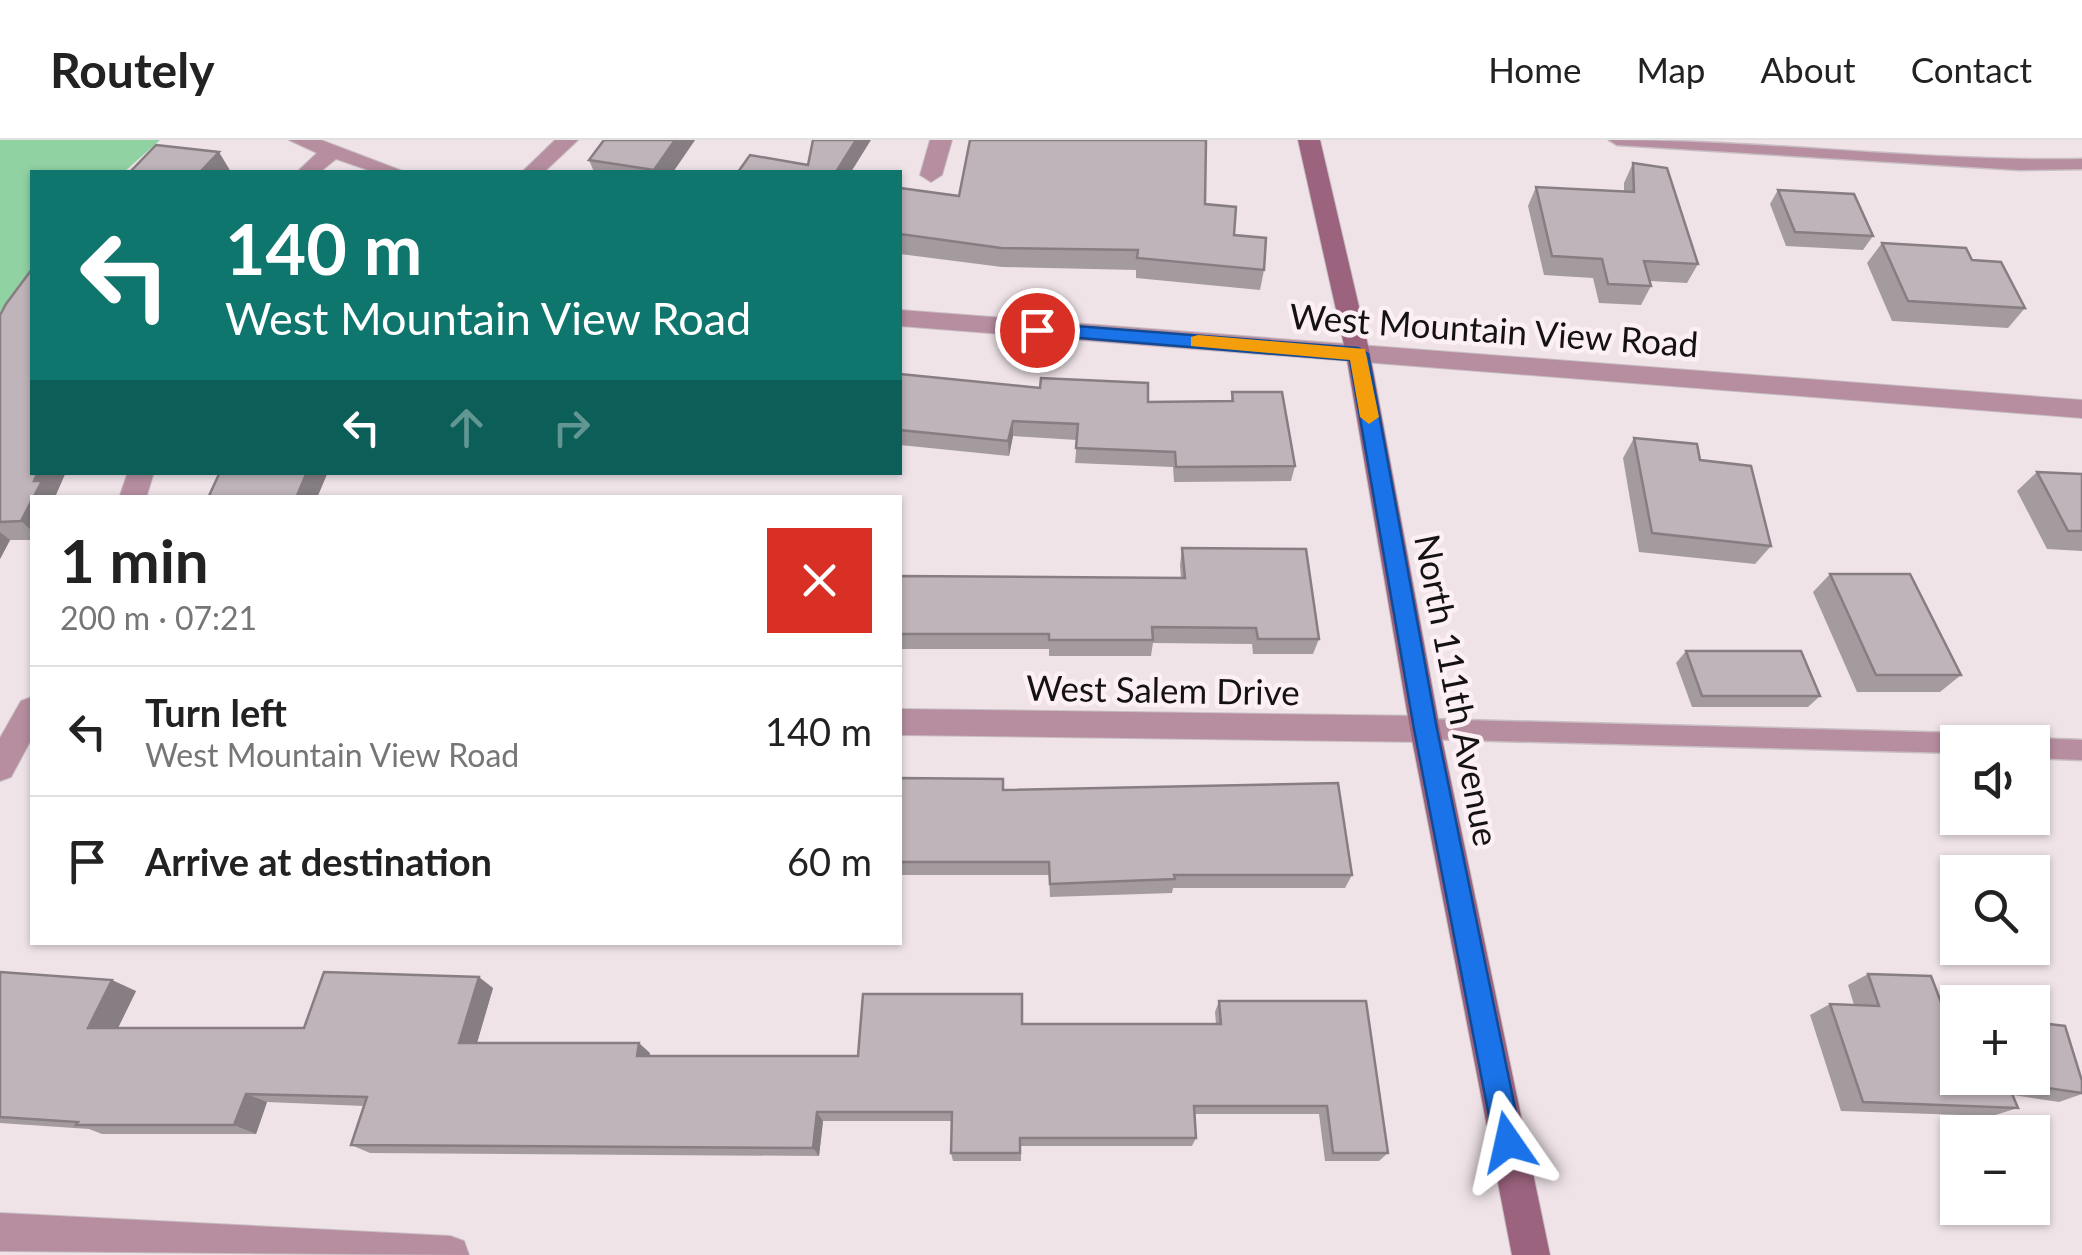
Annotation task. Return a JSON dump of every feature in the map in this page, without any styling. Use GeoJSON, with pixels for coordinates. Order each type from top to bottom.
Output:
{"type":"FeatureCollection","features":[{"type":"Feature","properties":{"kind":"street"},"geometry":{"type":"LineString","coordinates":[[300,140],[388,170]]}},
{"type":"Feature","properties":{"kind":"street"},"geometry":{"type":"LineString","coordinates":[[534,170],[568,140]]}},
{"type":"Feature","properties":{"kind":"street"},"geometry":{"type":"LineString","coordinates":[[931,175],[940,140]]}},
{"type":"Feature","properties":{"kind":"street","name":"North 111th Avenue"},"geometry":{"type":"LineString","coordinates":[[1309,140],[1358,354],[1426,729],[1530,1255]]}},
{"type":"Feature","properties":{"kind":"street"},"geometry":{"type":"LineString","coordinates":[[309,170],[333,151]]}},
{"type":"Feature","properties":{"kind":"street","name":"West Mountain View Road"},"geometry":{"type":"LineString","coordinates":[[902,318],[2082,409]]}},
{"type":"Feature","properties":{"kind":"street"},"geometry":{"type":"LineString","coordinates":[[0,767],[30,714]]}},
{"type":"Feature","properties":{"kind":"street","name":"West Salem Drive"},"geometry":{"type":"LineString","coordinates":[[902,722],[1426,729]]}},
{"type":"Feature","properties":{"kind":"street"},"geometry":{"type":"LineString","coordinates":[[0,1232],[450,1255]]}},
{"type":"Feature","properties":{"kind":"lane"},"geometry":{"type":"LineString","coordinates":[[1617,140],[2020,165],[2082,164]]}},
{"type":"Feature","properties":{"kind":"lane"},"geometry":{"type":"LineString","coordinates":[[1426,729],[1940,743]]}},
{"type":"Feature","properties":{"kind":"lane"},"geometry":{"type":"LineString","coordinates":[[2050,749],[2082,750]]}},
{"type":"Feature","properties":{"kind":"green space"},"geometry":{"type":"Polygon","coordinates":[[[0,140],[160,140],[126,170],[30,170],[30,273],[0,312],[0,140]]]}},
{"type":"Feature","properties":{"kind":"building"},"geometry":{"type":"Polygon","coordinates":[[[604,140],[675,140],[654,170],[589,160],[604,140]]]}},
{"type":"Feature","properties":{"kind":"building"},"geometry":{"type":"Polygon","coordinates":[[[813,140],[856,140],[837,170],[739,170],[750,155],[808,165],[813,140]]]}},
{"type":"Feature","properties":{"kind":"building"},"geometry":{"type":"Polygon","coordinates":[[[970,140],[1206,140],[1205,204],[1236,207],[1234,235],[1266,238],[1264,270],[1137,258],[1138,250],[1001,248],[902,234],[902,188],[959,196],[970,140]]]}},
{"type":"Feature","properties":{"kind":"building"},"geometry":{"type":"Polygon","coordinates":[[[156,145],[219,152],[202,170],[132,170],[156,145]]]}},
{"type":"Feature","properties":{"kind":"building"},"geometry":{"type":"Polygon","coordinates":[[[1633,163],[1667,168],[1698,264],[1644,261],[1651,286],[1608,284],[1602,259],[1552,256],[1536,187],[1634,192],[1633,163]]]}},
{"type":"Feature","properties":{"kind":"building"},"geometry":{"type":"Polygon","coordinates":[[[1778,190],[1854,194],[1873,236],[1795,232],[1778,190]]]}},
{"type":"Feature","properties":{"kind":"building"},"geometry":{"type":"Polygon","coordinates":[[[1882,243],[1966,248],[1972,260],[2001,262],[2025,308],[1908,301],[1882,243]]]}},
{"type":"Feature","properties":{"kind":"building"},"geometry":{"type":"Polygon","coordinates":[[[30,272],[30,475],[37,475],[34,481],[42,481],[35,495],[30,495],[21,521],[0,522],[0,315],[30,272]]]}},
{"type":"Feature","properties":{"kind":"building"},"geometry":{"type":"Polygon","coordinates":[[[902,374],[1040,388],[1041,378],[1148,383],[1148,402],[1233,401],[1232,392],[1282,392],[1295,466],[1176,467],[1175,452],[1076,448],[1078,424],[1013,421],[1008,441],[902,430],[902,374]]]}},
{"type":"Feature","properties":{"kind":"building"},"geometry":{"type":"Polygon","coordinates":[[[1634,438],[1697,444],[1700,460],[1751,466],[1771,546],[1652,533],[1634,438]]]}},
{"type":"Feature","properties":{"kind":"building"},"geometry":{"type":"Polygon","coordinates":[[[2037,472],[2082,474],[2082,531],[2068,531],[2037,472]]]}},
{"type":"Feature","properties":{"kind":"building"},"geometry":{"type":"Polygon","coordinates":[[[219,475],[306,475],[297,495],[209,495],[219,475]]]}},
{"type":"Feature","properties":{"kind":"building"},"geometry":{"type":"Polygon","coordinates":[[[1182,548],[1306,549],[1319,639],[1258,639],[1256,628],[1152,627],[1153,640],[1049,640],[1049,634],[902,634],[902,576],[1185,578],[1182,548]]]}},
{"type":"Feature","properties":{"kind":"building"},"geometry":{"type":"Polygon","coordinates":[[[1830,574],[1910,574],[1961,675],[1876,675],[1830,574]]]}},
{"type":"Feature","properties":{"kind":"building"},"geometry":{"type":"Polygon","coordinates":[[[1686,651],[1801,651],[1820,696],[1702,696],[1686,651]]]}},
{"type":"Feature","properties":{"kind":"building"},"geometry":{"type":"Polygon","coordinates":[[[902,778],[1003,779],[1003,790],[1338,783],[1352,875],[1174,875],[1175,879],[1050,884],[1049,862],[902,862],[902,778]]]}},
{"type":"Feature","properties":{"kind":"building"},"geometry":{"type":"Polygon","coordinates":[[[0,972],[112,980],[88,1028],[304,1028],[324,972],[479,977],[459,1043],[639,1043],[637,1056],[858,1056],[863,994],[1022,994],[1022,1024],[1221,1024],[1219,1001],[1366,1001],[1388,1153],[1333,1153],[1327,1106],[1194,1106],[1196,1138],[1020,1138],[1020,1153],[951,1153],[952,1112],[817,1112],[813,1148],[351,1145],[367,1097],[246,1094],[234,1125],[76,1125],[78,1122],[0,1117],[0,972]]]}},
{"type":"Feature","properties":{"kind":"building"},"geometry":{"type":"Polygon","coordinates":[[[1868,974],[1931,976],[1940,1000],[1940,1095],[2012,1095],[2018,1108],[1863,1102],[1830,1004],[1879,1006],[1868,974]]]}},
{"type":"Feature","properties":{"kind":"building"},"geometry":{"type":"Polygon","coordinates":[[[2050,1024],[2065,1026],[2082,1093],[2050,1088],[2050,1024]]]}},
{"type":"Feature","properties":{"kind":"slow traffic"},"geometry":{"type":"LineString","coordinates":[[1198,342],[1358,354],[1369,417]]}},
{"type":"Feature","properties":{"kind":"route"},"geometry":{"type":"LineString","coordinates":[[1037,330],[1358,354],[1426,729],[1508,1142]]}}]}
